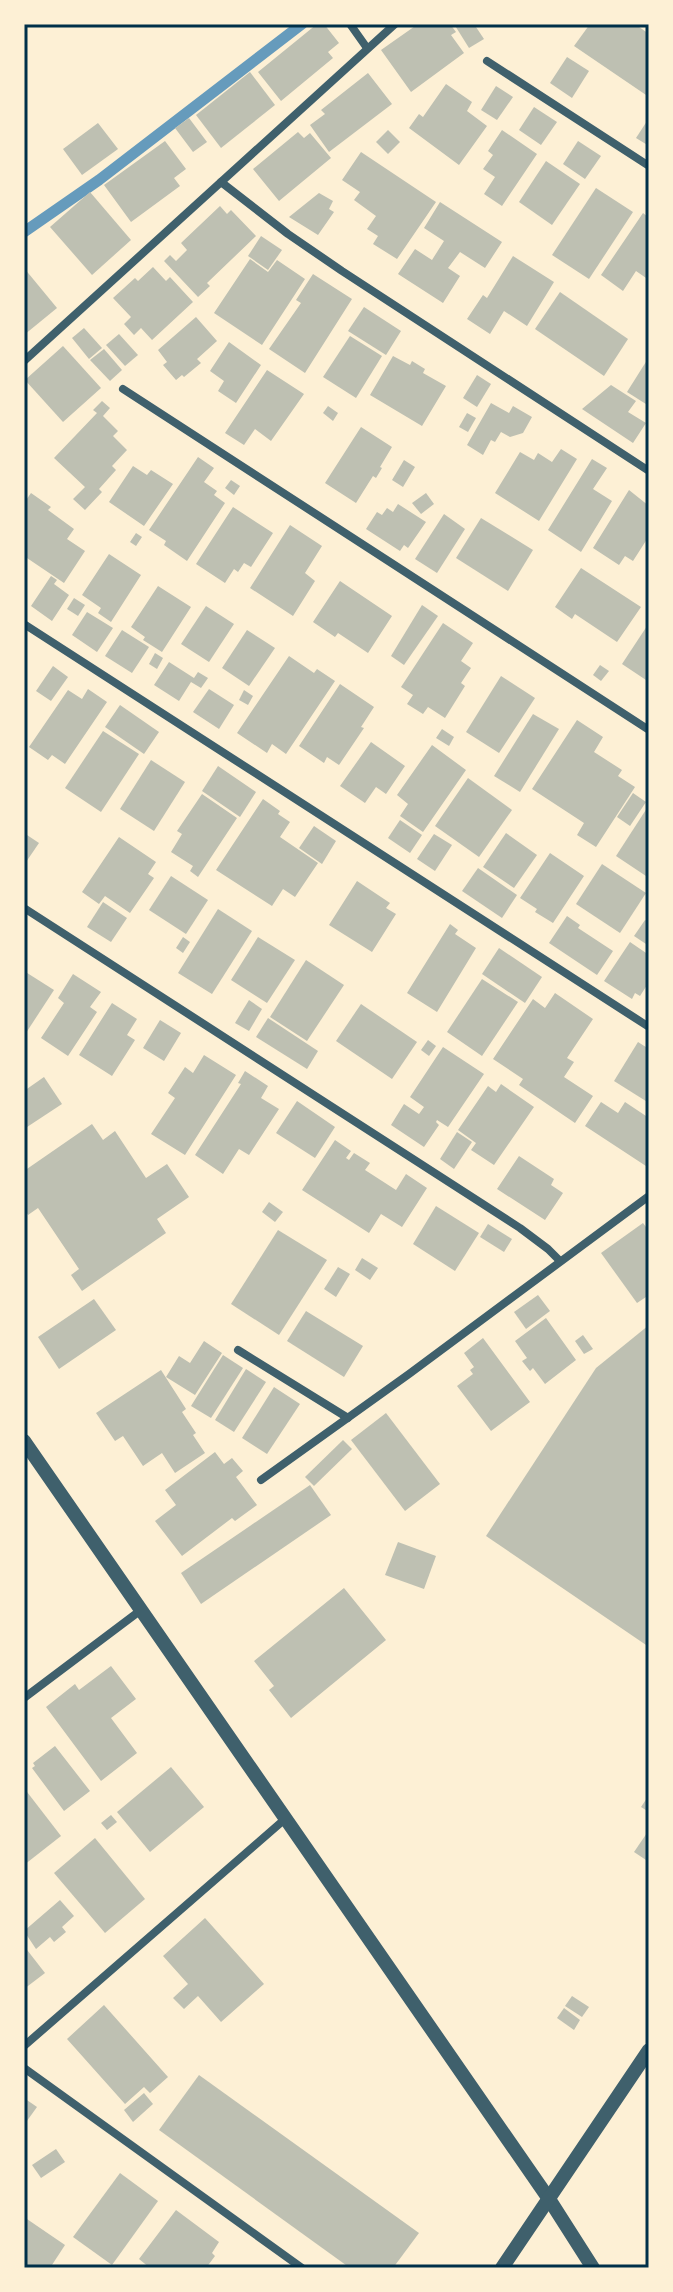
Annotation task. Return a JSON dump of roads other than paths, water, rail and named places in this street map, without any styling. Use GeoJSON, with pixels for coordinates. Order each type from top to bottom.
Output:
{"type":"FeatureCollection","features":[{"type":"Feature","properties":{"kind":"street"},"geometry":{"type":"LineString","coordinates":[[350,24],[367,48]]}},
{"type":"Feature","properties":{"kind":"street"},"geometry":{"type":"LineString","coordinates":[[24,361],[395,24]]}},
{"type":"Feature","properties":{"kind":"street"},"geometry":{"type":"LineString","coordinates":[[487,61],[649,166]]}},
{"type":"Feature","properties":{"kind":"street"},"geometry":{"type":"LineString","coordinates":[[221,182],[342,271],[649,471]]}},
{"type":"Feature","properties":{"kind":"street"},"geometry":{"type":"LineString","coordinates":[[123,389],[649,730]]}},
{"type":"Feature","properties":{"kind":"street"},"geometry":{"type":"LineString","coordinates":[[24,624],[649,1027]]}},
{"type":"Feature","properties":{"kind":"street"},"geometry":{"type":"LineString","coordinates":[[24,908],[520,1228],[560,1261]]}},
{"type":"Feature","properties":{"kind":"street"},"geometry":{"type":"LineString","coordinates":[[261,1480],[649,1196]]}},
{"type":"Feature","properties":{"kind":"street"},"geometry":{"type":"LineString","coordinates":[[238,1350],[348,1418]]}},
{"type":"Feature","properties":{"kind":"street"},"geometry":{"type":"LineString","coordinates":[[24,1441],[549,2199],[593,2268]]}},
{"type":"Feature","properties":{"kind":"street"},"geometry":{"type":"LineString","coordinates":[[24,1698],[141,1610]]}},
{"type":"Feature","properties":{"kind":"street"},"geometry":{"type":"LineString","coordinates":[[24,2046],[285,1819]]}},
{"type":"Feature","properties":{"kind":"street"},"geometry":{"type":"LineString","coordinates":[[502,2268],[649,2050]]}},
{"type":"Feature","properties":{"kind":"street"},"geometry":{"type":"LineString","coordinates":[[24,2068],[302,2268]]}},
{"type":"Feature","properties":{"kind":"waterway"},"geometry":{"type":"LineString","coordinates":[[24,232],[99,180],[302,24]]}}]}
